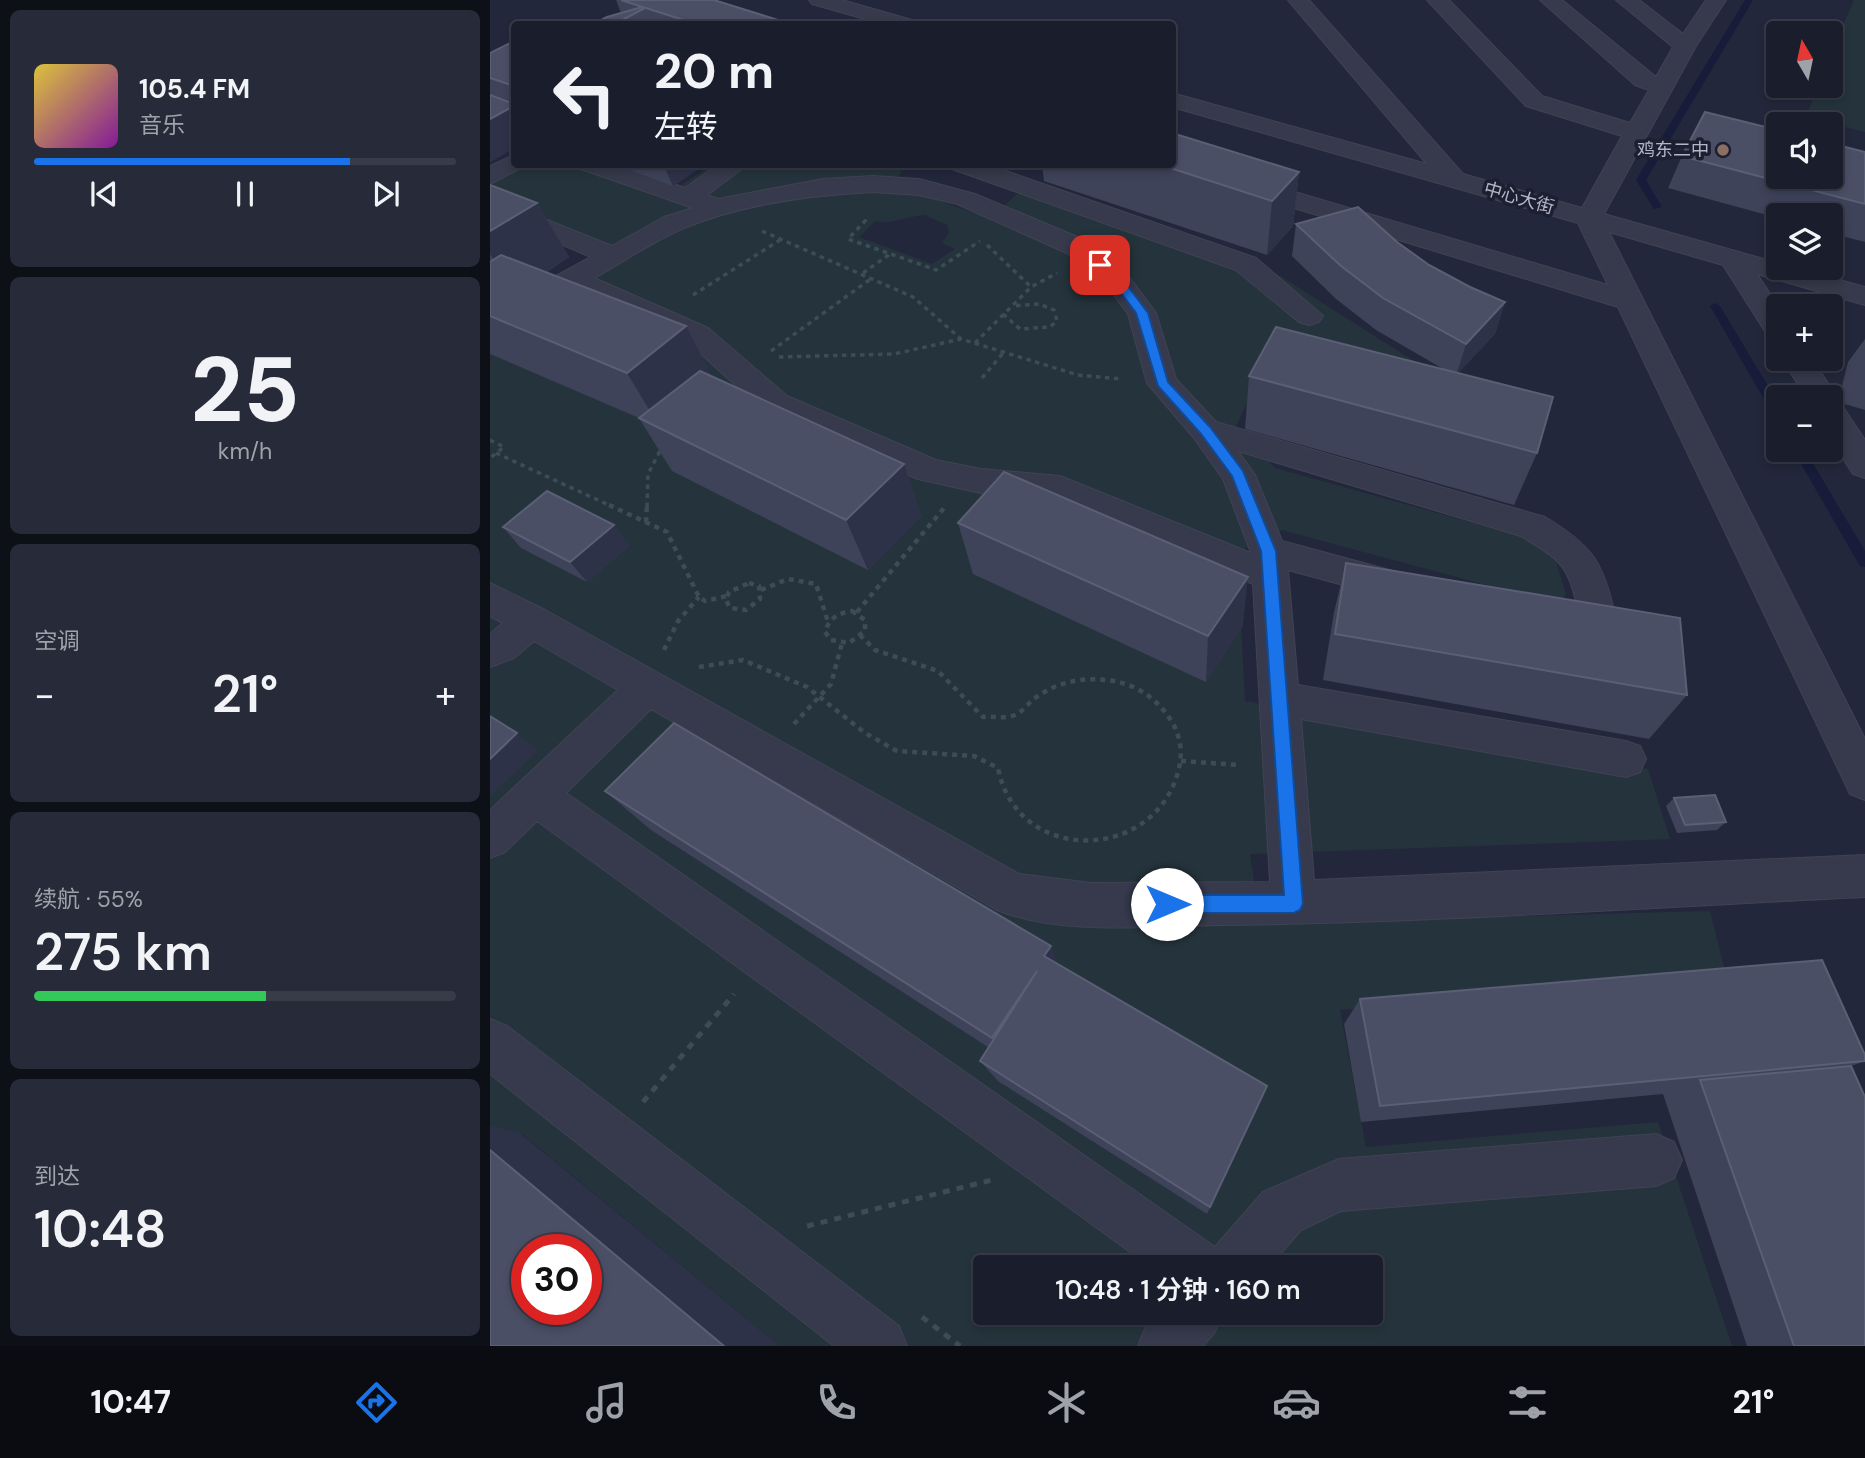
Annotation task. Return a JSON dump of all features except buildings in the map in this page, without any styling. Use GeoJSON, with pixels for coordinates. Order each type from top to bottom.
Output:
{"type":"FeatureCollection","features":[{"type":"Feature","properties":{"kind":"street"},"geometry":{"type":"LineString","coordinates":[[819,0],[894,21]]}},
{"type":"Feature","properties":{"kind":"street"},"geometry":{"type":"LineString","coordinates":[[1298,0],[1454,180]]}},
{"type":"Feature","properties":{"kind":"street"},"geometry":{"type":"LineString","coordinates":[[1437,0],[1534,101],[1636,133]]}},
{"type":"Feature","properties":{"kind":"street"},"geometry":{"type":"LineString","coordinates":[[1550,0],[1643,80],[1662,87]]}},
{"type":"Feature","properties":{"kind":"street"},"geometry":{"type":"LineString","coordinates":[[1626,0],[1685,46]]}},
{"type":"Feature","properties":{"kind":"street"},"geometry":{"type":"LineString","coordinates":[[1716,0],[1685,46],[1589,218],[1865,781]]}},
{"type":"Feature","properties":{"kind":"street","name":"中心大街"},"geometry":{"type":"LineString","coordinates":[[1176,101],[1865,296]]}},
{"type":"Feature","properties":{"kind":"street"},"geometry":{"type":"LineString","coordinates":[[490,176],[511,164]]}},
{"type":"Feature","properties":{"kind":"street"},"geometry":{"type":"LineString","coordinates":[[1176,164],[1630,301]]}},
{"type":"Feature","properties":{"kind":"street"},"geometry":{"type":"LineString","coordinates":[[602,168],[703,202],[823,187],[873,184],[966,199],[1077,247],[1114,276],[1142,313],[1162,383],[1205,430],[1238,475],[1270,564],[1294,904]]}},
{"type":"Feature","properties":{"kind":"street"},"geometry":{"type":"LineString","coordinates":[[507,309],[673,223],[703,202],[733,168]]}},
{"type":"Feature","properties":{"kind":"street"},"geometry":{"type":"LineString","coordinates":[[966,199],[1001,170],[1246,264],[1309,316]]}},
{"type":"Feature","properties":{"kind":"street"},"geometry":{"type":"LineString","coordinates":[[490,205],[611,255]]}},
{"type":"Feature","properties":{"kind":"street"},"geometry":{"type":"LineString","coordinates":[[1732,258],[1766,311]]}},
{"type":"Feature","properties":{"kind":"street"},"geometry":{"type":"LineString","coordinates":[[570,278],[698,335],[776,404],[930,471],[1060,488],[1270,564],[1430,594]]}},
{"type":"Feature","properties":{"kind":"street"},"geometry":{"type":"LineString","coordinates":[[1205,430],[1532,526],[1574,550],[1590,580],[1597,616],[1578,633],[1538,622]]}},
{"type":"Feature","properties":{"kind":"street"},"geometry":{"type":"LineString","coordinates":[[1843,432],[1865,466]]}},
{"type":"Feature","properties":{"kind":"street"},"geometry":{"type":"LineString","coordinates":[[490,597],[1013,895],[1091,905],[1294,904],[1865,876]]}},
{"type":"Feature","properties":{"kind":"street"},"geometry":{"type":"LineString","coordinates":[[490,651],[532,621]]}},
{"type":"Feature","properties":{"kind":"street"},"geometry":{"type":"LineString","coordinates":[[490,838],[648,687]]}},
{"type":"Feature","properties":{"kind":"street"},"geometry":{"type":"LineString","coordinates":[[1279,698],[1626,759]]}},
{"type":"Feature","properties":{"kind":"street"},"geometry":{"type":"LineString","coordinates":[[535,796],[1180,1255]]}},
{"type":"Feature","properties":{"kind":"street"},"geometry":{"type":"LineString","coordinates":[[490,1043],[878,1346]]}},
{"type":"Feature","properties":{"kind":"street"},"geometry":{"type":"LineString","coordinates":[[1244,1255],[1282,1211],[1339,1185],[1656,1160]]}},
{"type":"Feature","properties":{"kind":"street"},"geometry":{"type":"LineString","coordinates":[[1166,1346],[1184,1325]]}},
{"type":"Feature","properties":{"kind":"path"},"geometry":{"type":"LineString","coordinates":[[898,186],[848,239],[936,270],[981,240],[1031,287]]}},
{"type":"Feature","properties":{"kind":"path"},"geometry":{"type":"LineString","coordinates":[[703,202],[727,216],[913,297],[961,338],[1078,375],[1162,383]]}},
{"type":"Feature","properties":{"kind":"path"},"geometry":{"type":"LineString","coordinates":[[657,317],[781,239]]}},
{"type":"Feature","properties":{"kind":"path"},"geometry":{"type":"LineString","coordinates":[[862,273],[891,254]]}},
{"type":"Feature","properties":{"kind":"path"},"geometry":{"type":"LineString","coordinates":[[975,343],[1031,287],[1088,256]]}},
{"type":"Feature","properties":{"kind":"path"},"geometry":{"type":"LineString","coordinates":[[1003,314],[1020,329],[1051,327],[1058,321],[1054,310],[1039,304],[1011,306]]}},
{"type":"Feature","properties":{"kind":"path"},"geometry":{"type":"LineString","coordinates":[[764,356],[875,357],[931,350],[961,338]]}},
{"type":"Feature","properties":{"kind":"path"},"geometry":{"type":"LineString","coordinates":[[982,377],[1004,352]]}},
{"type":"Feature","properties":{"kind":"path"},"geometry":{"type":"LineString","coordinates":[[490,440],[504,447],[490,458]]}},
{"type":"Feature","properties":{"kind":"path"},"geometry":{"type":"LineString","coordinates":[[496,453],[667,532],[699,597],[705,601],[727,596],[733,588],[744,583],[755,584],[761,590]]}},
{"type":"Feature","properties":{"kind":"path"},"geometry":{"type":"LineString","coordinates":[[828,622],[838,614],[857,612],[970,478]]}},
{"type":"Feature","properties":{"kind":"path"},"geometry":{"type":"LineString","coordinates":[[761,590],[782,578],[802,578],[816,584],[828,622],[827,636],[842,643],[861,636],[866,625],[857,612]]}},
{"type":"Feature","properties":{"kind":"path"},"geometry":{"type":"LineString","coordinates":[[727,596],[730,608],[746,610],[760,599],[761,590]]}},
{"type":"Feature","properties":{"kind":"path"},"geometry":{"type":"LineString","coordinates":[[693,668],[743,660],[807,687],[866,733],[898,751],[974,756],[998,768],[1004,794],[1021,818],[1046,834],[1078,842],[1110,839],[1140,827],[1164,806],[1178,781],[1181,761],[1177,728],[1163,707],[1142,690],[1116,681],[1088,679],[1061,684],[1036,696],[1016,715],[984,717],[938,671],[875,650],[861,636]]}},
{"type":"Feature","properties":{"kind":"path"},"geometry":{"type":"LineString","coordinates":[[788,731],[831,684],[842,643]]}},
{"type":"Feature","properties":{"kind":"path"},"geometry":{"type":"LineString","coordinates":[[1181,761],[1248,766]]}},
{"type":"Feature","properties":{"kind":"path"},"geometry":{"type":"LineString","coordinates":[[640,1106],[764,958]]}},
{"type":"Feature","properties":{"kind":"path"},"geometry":{"type":"LineString","coordinates":[[802,1227],[1054,1165]]}},
{"type":"Feature","properties":{"kind":"shaded area"},"geometry":{"type":"Polygon","coordinates":[[[1854,0],[1865,0],[1865,132],[1843,126],[1843,112],[1808,112],[1813,98],[1843,98],[1843,25],[1854,0]]]}},
{"type":"Feature","properties":{"kind":"shaded area"},"geometry":{"type":"Polygon","coordinates":[[[522,168],[580,168],[661,198],[707,168],[902,168],[899,177],[887,189],[927,197],[990,218],[1021,191],[1239,268],[1280,276],[1425,368],[1263,370],[1236,426],[1275,468],[1531,539],[1556,562],[1566,594],[1557,604],[1282,530],[1237,553],[1245,701],[1648,769],[1670,839],[1250,854],[1260,923],[1710,911],[1725,971],[1340,1010],[1366,1147],[1658,1122],[1732,1346],[780,1346],[521,1133],[490,1168],[490,354],[659,426],[538,309],[607,265],[490,200],[490,185],[522,168]],[[925,215],[887,222],[875,221],[859,237],[932,264],[955,249],[942,243],[949,233],[947,225],[925,215]]]}},
{"type":"Feature","properties":{"kind":"waterway"},"geometry":{"type":"LineString","coordinates":[[1657,207],[1641,180],[1749,0]]}},
{"type":"Feature","properties":{"kind":"waterway"},"geometry":{"type":"LineString","coordinates":[[1715,306],[1766,393]]}},
{"type":"Feature","properties":{"kind":"waterway"},"geometry":{"type":"LineString","coordinates":[[1806,462],[1865,562]]}},
{"type":"Feature","properties":{"kind":"place","name":"鸡东二中"},"geometry":{"type":"Point","coordinates":[1723,150]}},
{"type":"Feature","properties":{"kind":"route"},"geometry":{"type":"LineString","coordinates":[[1100,265],[1114,276],[1142,313],[1162,383],[1205,430],[1238,475],[1269,551],[1294,904],[1167,904]]}}]}
